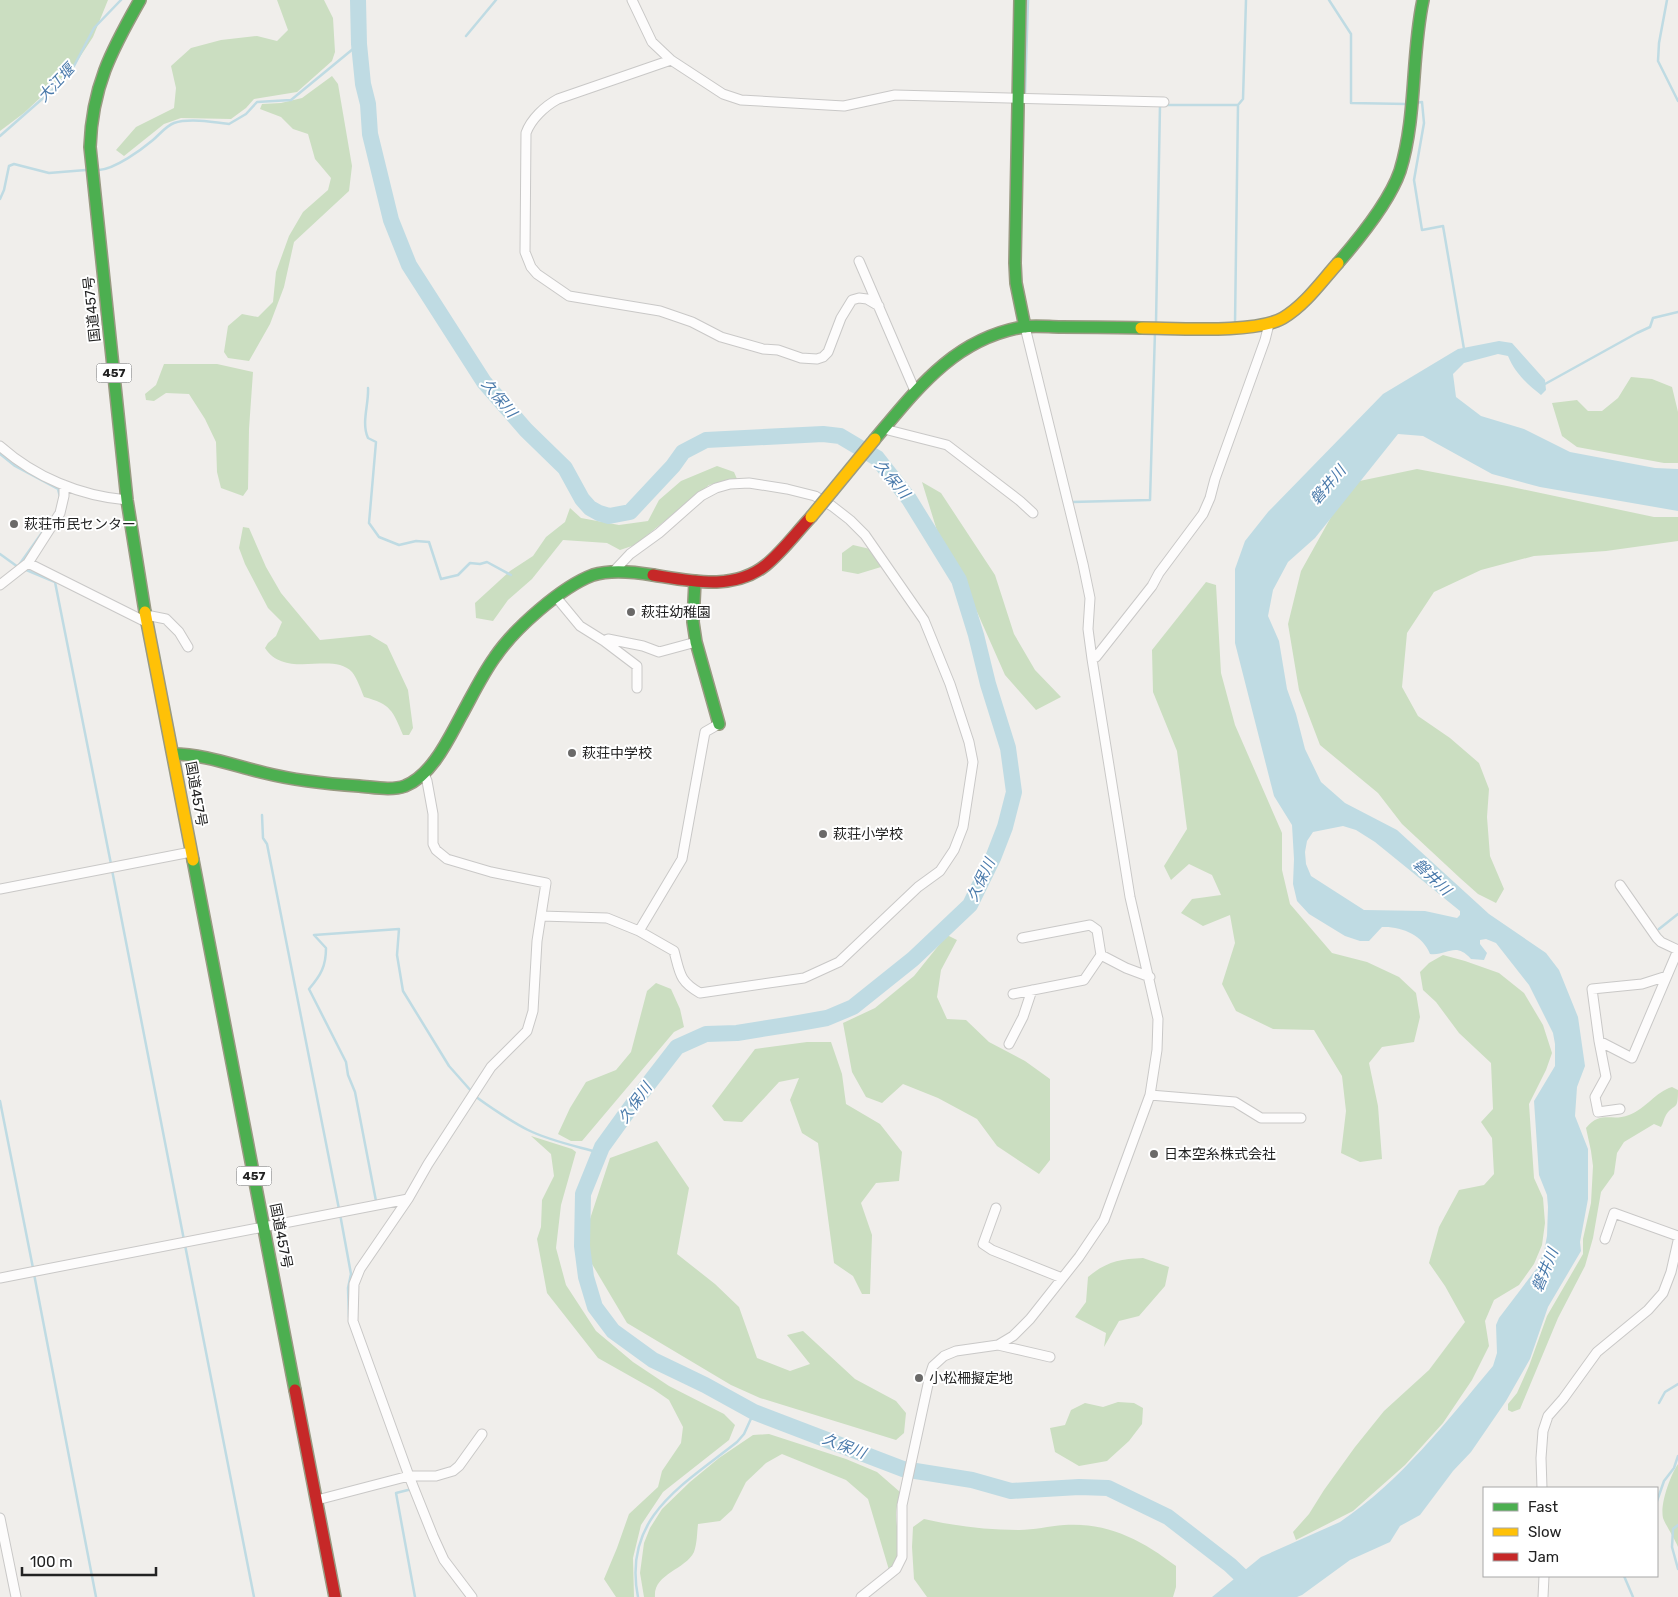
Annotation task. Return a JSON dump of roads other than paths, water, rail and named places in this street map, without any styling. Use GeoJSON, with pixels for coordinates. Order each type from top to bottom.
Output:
{"type":"FeatureCollection","features":[{"type":"Feature","properties":{"kind":"main road","name":"国道457号"},"geometry":{"type":"LineString","coordinates":[[140,0],[109,57],[95,92],[90,123],[90,147],[127,500],[146,619],[335,1597]]}},
{"type":"Feature","properties":{"kind":"main road"},"geometry":{"type":"LineString","coordinates":[[1020,0],[1014,263],[1025,327]]}},
{"type":"Feature","properties":{"kind":"main road"},"geometry":{"type":"LineString","coordinates":[[173,754],[189,754],[311,782],[383,788],[404,786],[414,782],[432,764],[495,655],[519,629],[556,597],[576,582],[593,574],[614,571],[695,582],[742,579],[758,571],[811,517],[936,369],[949,357],[965,347],[1007,330],[1025,327],[1241,328],[1269,324],[1284,318],[1303,303],[1345,255],[1380,209],[1400,172],[1408,138],[1417,27],[1423,0]]}},
{"type":"Feature","properties":{"kind":"main road"},"geometry":{"type":"LineString","coordinates":[[695,582],[693,622],[696,642],[719,724]]}},
{"type":"Feature","properties":{"kind":"street"},"geometry":{"type":"LineString","coordinates":[[632,0],[652,42],[671,60],[723,94],[741,100],[844,106],[895,94],[1164,102]]}},
{"type":"Feature","properties":{"kind":"street"},"geometry":{"type":"LineString","coordinates":[[671,60],[558,99],[548,104],[529,125],[526,133],[525,252],[531,267],[537,274],[569,296],[660,311],[692,322],[721,336],[763,349],[778,350],[801,358],[817,359],[824,357],[828,352],[841,318],[852,300],[866,299],[880,306]]}},
{"type":"Feature","properties":{"kind":"street"},"geometry":{"type":"LineString","coordinates":[[859,261],[916,391]]}},
{"type":"Feature","properties":{"kind":"street"},"geometry":{"type":"LineString","coordinates":[[1092,658],[1096,657],[1152,586],[1159,573],[1203,514],[1269,324]]}},
{"type":"Feature","properties":{"kind":"street"},"geometry":{"type":"LineString","coordinates":[[998,1345],[1013,1336],[1030,1319],[1079,1257],[1104,1220],[1150,1094],[1157,1050],[1158,1019],[1150,977],[1130,897],[1088,629],[1090,598],[1025,327]]}},
{"type":"Feature","properties":{"kind":"street"},"geometry":{"type":"LineString","coordinates":[[884,429],[947,445],[1033,513]]}},
{"type":"Feature","properties":{"kind":"street"},"geometry":{"type":"LineString","coordinates":[[0,446],[16,460],[43,477],[106,498],[127,500]]}},
{"type":"Feature","properties":{"kind":"street"},"geometry":{"type":"LineString","coordinates":[[541,916],[607,918],[639,931],[674,951],[681,977],[700,994],[804,978],[839,962],[918,887],[940,871],[954,850],[963,827],[973,762],[969,742],[950,684],[924,620],[865,536],[850,520],[832,506],[815,496],[787,489],[748,483],[730,484],[716,488],[701,496],[659,533],[630,554],[614,571]]}},
{"type":"Feature","properties":{"kind":"street"},"geometry":{"type":"LineString","coordinates":[[0,585],[28,563],[60,513],[64,496],[64,484]]}},
{"type":"Feature","properties":{"kind":"street"},"geometry":{"type":"LineString","coordinates":[[28,563],[146,619],[166,619],[179,632],[188,647]]}},
{"type":"Feature","properties":{"kind":"street"},"geometry":{"type":"LineString","coordinates":[[556,597],[580,626],[604,641],[637,666],[637,688]]}},
{"type":"Feature","properties":{"kind":"street"},"geometry":{"type":"LineString","coordinates":[[604,641],[608,638],[643,646],[659,652],[696,642]]}},
{"type":"Feature","properties":{"kind":"street"},"geometry":{"type":"LineString","coordinates":[[639,931],[682,859],[705,732],[719,724]]}},
{"type":"Feature","properties":{"kind":"street"},"geometry":{"type":"LineString","coordinates":[[424,774],[433,814],[433,844],[436,850],[446,859],[491,872],[546,883],[536,941],[533,1011],[527,1031],[491,1067],[428,1164],[408,1199],[360,1269],[354,1284],[354,1321],[409,1476],[444,1560],[472,1597]]}},
{"type":"Feature","properties":{"kind":"street"},"geometry":{"type":"LineString","coordinates":[[0,889],[191,852]]}},
{"type":"Feature","properties":{"kind":"street"},"geometry":{"type":"LineString","coordinates":[[1599,1041],[1632,1058],[1678,950],[1657,938],[1620,885]]}},
{"type":"Feature","properties":{"kind":"street"},"geometry":{"type":"LineString","coordinates":[[1013,994],[1084,980],[1101,955],[1097,930],[1090,925],[1022,938]]}},
{"type":"Feature","properties":{"kind":"street"},"geometry":{"type":"LineString","coordinates":[[1101,955],[1126,968],[1150,977]]}},
{"type":"Feature","properties":{"kind":"street"},"geometry":{"type":"LineString","coordinates":[[1620,1109],[1598,1112],[1595,1097],[1606,1077],[1592,989],[1642,984],[1667,976]]}},
{"type":"Feature","properties":{"kind":"street"},"geometry":{"type":"LineString","coordinates":[[1009,1044],[1023,1017],[1032,990]]}},
{"type":"Feature","properties":{"kind":"street"},"geometry":{"type":"LineString","coordinates":[[1150,1094],[1235,1102],[1261,1118],[1302,1118]]}},
{"type":"Feature","properties":{"kind":"street"},"geometry":{"type":"LineString","coordinates":[[0,1278],[264,1225],[408,1199]]}},
{"type":"Feature","properties":{"kind":"street"},"geometry":{"type":"LineString","coordinates":[[996,1208],[982,1244],[992,1250],[1062,1278]]}},
{"type":"Feature","properties":{"kind":"street"},"geometry":{"type":"LineString","coordinates":[[1605,1239],[1614,1213],[1678,1236]]}},
{"type":"Feature","properties":{"kind":"street"},"geometry":{"type":"LineString","coordinates":[[1542,1487],[1541,1458],[1543,1431],[1548,1416],[1563,1399],[1597,1352],[1648,1310],[1663,1293],[1671,1272],[1678,1241]]}},
{"type":"Feature","properties":{"kind":"street"},"geometry":{"type":"LineString","coordinates":[[862,1597],[896,1568],[902,1557],[902,1505],[933,1366],[944,1356],[956,1351],[998,1345],[1050,1357]]}},
{"type":"Feature","properties":{"kind":"street"},"geometry":{"type":"LineString","coordinates":[[317,1500],[409,1476],[436,1476],[453,1471],[460,1466],[482,1434]]}},
{"type":"Feature","properties":{"kind":"street"},"geometry":{"type":"LineString","coordinates":[[0,1518],[16,1597]]}},
{"type":"Feature","properties":{"kind":"street"},"geometry":{"type":"LineString","coordinates":[[1543,1597],[1544,1577]]}},
{"type":"Feature","properties":{"kind":"water","name":"磐井川"},"geometry":{"type":"Polygon","coordinates":[[[1499,341],[1512,343],[1545,380],[1546,390],[1541,395],[1522,378],[1508,356],[1498,354],[1464,363],[1453,374],[1456,397],[1481,416],[1524,429],[1570,452],[1655,468],[1678,469],[1678,511],[1540,487],[1492,474],[1423,436],[1398,434],[1315,538],[1288,562],[1273,590],[1268,616],[1279,641],[1287,689],[1305,749],[1321,782],[1345,803],[1397,830],[1489,914],[1546,953],[1559,970],[1578,1017],[1585,1066],[1577,1087],[1575,1116],[1588,1149],[1588,1199],[1580,1242],[1581,1251],[1548,1307],[1530,1359],[1506,1401],[1471,1452],[1453,1471],[1420,1515],[1400,1526],[1390,1542],[1350,1560],[1297,1597],[1212,1597],[1261,1557],[1340,1522],[1383,1488],[1422,1450],[1493,1366],[1497,1353],[1496,1325],[1499,1318],[1537,1268],[1544,1252],[1547,1236],[1548,1207],[1547,1195],[1539,1175],[1534,1101],[1555,1066],[1555,1044],[1553,1033],[1529,985],[1496,943],[1486,939],[1480,940],[1480,944],[1487,953],[1484,960],[1471,959],[1456,950],[1430,954],[1427,947],[1417,937],[1397,928],[1382,927],[1369,941],[1360,941],[1345,936],[1309,914],[1297,901],[1293,884],[1292,825],[1274,796],[1235,643],[1235,569],[1245,541],[1268,512],[1383,394],[1458,349],[1499,341]],[[1343,826],[1313,832],[1307,841],[1305,852],[1306,864],[1311,876],[1364,910],[1425,911],[1457,918],[1460,915],[1460,911],[1375,842],[1356,830],[1343,826]]]}},
{"type":"Feature","properties":{"kind":"waterway","name":"大江堰"},"geometry":{"type":"LineString","coordinates":[[0,136],[58,85],[74,66],[94,28],[121,0]]}},
{"type":"Feature","properties":{"kind":"waterway","name":"久保川"},"geometry":{"type":"LineString","coordinates":[[358,0],[359,44],[363,84],[368,104],[370,134],[391,220],[409,265],[484,382],[526,430],[565,468],[582,499],[590,508],[609,516],[630,512],[673,466],[683,452],[706,440],[823,434],[840,436],[877,458],[909,499],[959,580],[1008,748],[1014,792],[1005,827],[993,858],[970,905],[913,959],[853,1007],[827,1018],[737,1033],[706,1034],[677,1047],[636,1100],[602,1147],[583,1194],[582,1246],[586,1277],[595,1307],[613,1331],[653,1360],[705,1385],[754,1412],[903,1469],[972,1480],[1011,1491],[1079,1487],[1108,1488],[1168,1517],[1230,1565],[1253,1587]]}},
{"type":"Feature","properties":{"kind":"waterway"},"geometry":{"type":"LineString","coordinates":[[466,36],[496,0]]}},
{"type":"Feature","properties":{"kind":"waterway"},"geometry":{"type":"LineString","coordinates":[[1025,94],[1028,0]]}},
{"type":"Feature","properties":{"kind":"waterway"},"geometry":{"type":"LineString","coordinates":[[1235,324],[1238,105],[1243,99],[1246,0]]}},
{"type":"Feature","properties":{"kind":"waterway"},"geometry":{"type":"LineString","coordinates":[[1329,0],[1351,34],[1351,103],[1407,104]]}},
{"type":"Feature","properties":{"kind":"waterway"},"geometry":{"type":"LineString","coordinates":[[1667,0],[1659,43],[1658,61],[1678,101]]}},
{"type":"Feature","properties":{"kind":"waterway"},"geometry":{"type":"LineString","coordinates":[[99,170],[127,158],[148,144],[171,124],[194,121],[229,124],[246,114],[257,102],[291,100],[359,44]]}},
{"type":"Feature","properties":{"kind":"waterway"},"geometry":{"type":"LineString","coordinates":[[1415,103],[1422,102],[1424,123],[1414,180],[1422,230],[1443,226],[1464,349]]}},
{"type":"Feature","properties":{"kind":"waterway"},"geometry":{"type":"LineString","coordinates":[[1156,323],[1160,105],[1238,105]]}},
{"type":"Feature","properties":{"kind":"waterway"},"geometry":{"type":"LineString","coordinates":[[0,199],[9,166],[14,164],[49,173],[86,170]]}},
{"type":"Feature","properties":{"kind":"waterway"},"geometry":{"type":"LineString","coordinates":[[1545,384],[1650,327],[1653,318],[1678,312]]}},
{"type":"Feature","properties":{"kind":"waterway"},"geometry":{"type":"LineString","coordinates":[[1072,502],[1150,500],[1155,331]]}},
{"type":"Feature","properties":{"kind":"waterway"},"geometry":{"type":"LineString","coordinates":[[368,388],[365,426],[368,438],[376,442],[369,523],[379,537],[399,545],[416,541],[429,542],[441,579],[458,575],[470,563],[480,564],[487,562],[511,575]]}},
{"type":"Feature","properties":{"kind":"waterway","name":"大江堰"},"geometry":{"type":"LineString","coordinates":[[0,454],[15,466],[58,489],[60,497]]}},
{"type":"Feature","properties":{"kind":"waterway","name":"大江堰"},"geometry":{"type":"LineString","coordinates":[[19,565],[46,527]]}},
{"type":"Feature","properties":{"kind":"waterway"},"geometry":{"type":"LineString","coordinates":[[0,554],[18,567]]}},
{"type":"Feature","properties":{"kind":"waterway"},"geometry":{"type":"LineString","coordinates":[[24,569],[55,582],[111,864]]}},
{"type":"Feature","properties":{"kind":"waterway"},"geometry":{"type":"LineString","coordinates":[[262,815],[263,838],[267,844],[339,1209]]}},
{"type":"Feature","properties":{"kind":"waterway"},"geometry":{"type":"LineString","coordinates":[[112,870],[184,1240]]}},
{"type":"Feature","properties":{"kind":"waterway"},"geometry":{"type":"LineString","coordinates":[[1659,929],[1678,914]]}},
{"type":"Feature","properties":{"kind":"waterway"},"geometry":{"type":"LineString","coordinates":[[376,1201],[355,1092],[348,1075],[346,1062],[309,989],[322,970],[326,954],[326,948],[314,935],[399,929],[397,955],[403,991],[449,1066],[472,1092]]}},
{"type":"Feature","properties":{"kind":"waterway"},"geometry":{"type":"LineString","coordinates":[[475,1096],[509,1119],[536,1134],[600,1153]]}},
{"type":"Feature","properties":{"kind":"waterway"},"geometry":{"type":"LineString","coordinates":[[0,1101],[33,1268]]}},
{"type":"Feature","properties":{"kind":"waterway"},"geometry":{"type":"LineString","coordinates":[[340,1214],[351,1274],[348,1288],[349,1317]]}},
{"type":"Feature","properties":{"kind":"waterway"},"geometry":{"type":"LineString","coordinates":[[185,1245],[254,1597]]}},
{"type":"Feature","properties":{"kind":"waterway"},"geometry":{"type":"LineString","coordinates":[[34,1274],[96,1597]]}},
{"type":"Feature","properties":{"kind":"waterway"},"geometry":{"type":"LineString","coordinates":[[1659,1403],[1665,1392],[1678,1384]]}},
{"type":"Feature","properties":{"kind":"waterway"},"geometry":{"type":"LineString","coordinates":[[638,1597],[635,1569],[639,1545],[648,1524],[661,1506],[678,1489],[737,1442],[744,1434],[754,1412]]}},
{"type":"Feature","properties":{"kind":"waterway"},"geometry":{"type":"LineString","coordinates":[[1658,1498],[1664,1481],[1674,1468],[1678,1456]]}},
{"type":"Feature","properties":{"kind":"waterway"},"geometry":{"type":"LineString","coordinates":[[412,1489],[396,1493],[415,1597]]}},
{"type":"Feature","properties":{"kind":"waterway"},"geometry":{"type":"LineString","coordinates":[[1678,1525],[1673,1529],[1672,1547],[1678,1569]]}},
{"type":"Feature","properties":{"kind":"waterway"},"geometry":{"type":"LineString","coordinates":[[1624,1577],[1633,1597]]}},
{"type":"Feature","properties":{"kind":"place","name":"萩荘市民センター"},"geometry":{"type":"Point","coordinates":[14,524]}},
{"type":"Feature","properties":{"kind":"place","name":"萩荘幼稚園"},"geometry":{"type":"Point","coordinates":[631,612]}},
{"type":"Feature","properties":{"kind":"place","name":"萩荘中学校"},"geometry":{"type":"Point","coordinates":[572,753]}},
{"type":"Feature","properties":{"kind":"place","name":"萩荘小学校"},"geometry":{"type":"Point","coordinates":[823,834]}},
{"type":"Feature","properties":{"kind":"place","name":"日本空糸株式会社"},"geometry":{"type":"Point","coordinates":[1154,1154]}},
{"type":"Feature","properties":{"kind":"place","name":"小松柵擬定地"},"geometry":{"type":"Point","coordinates":[919,1378]}}]}
